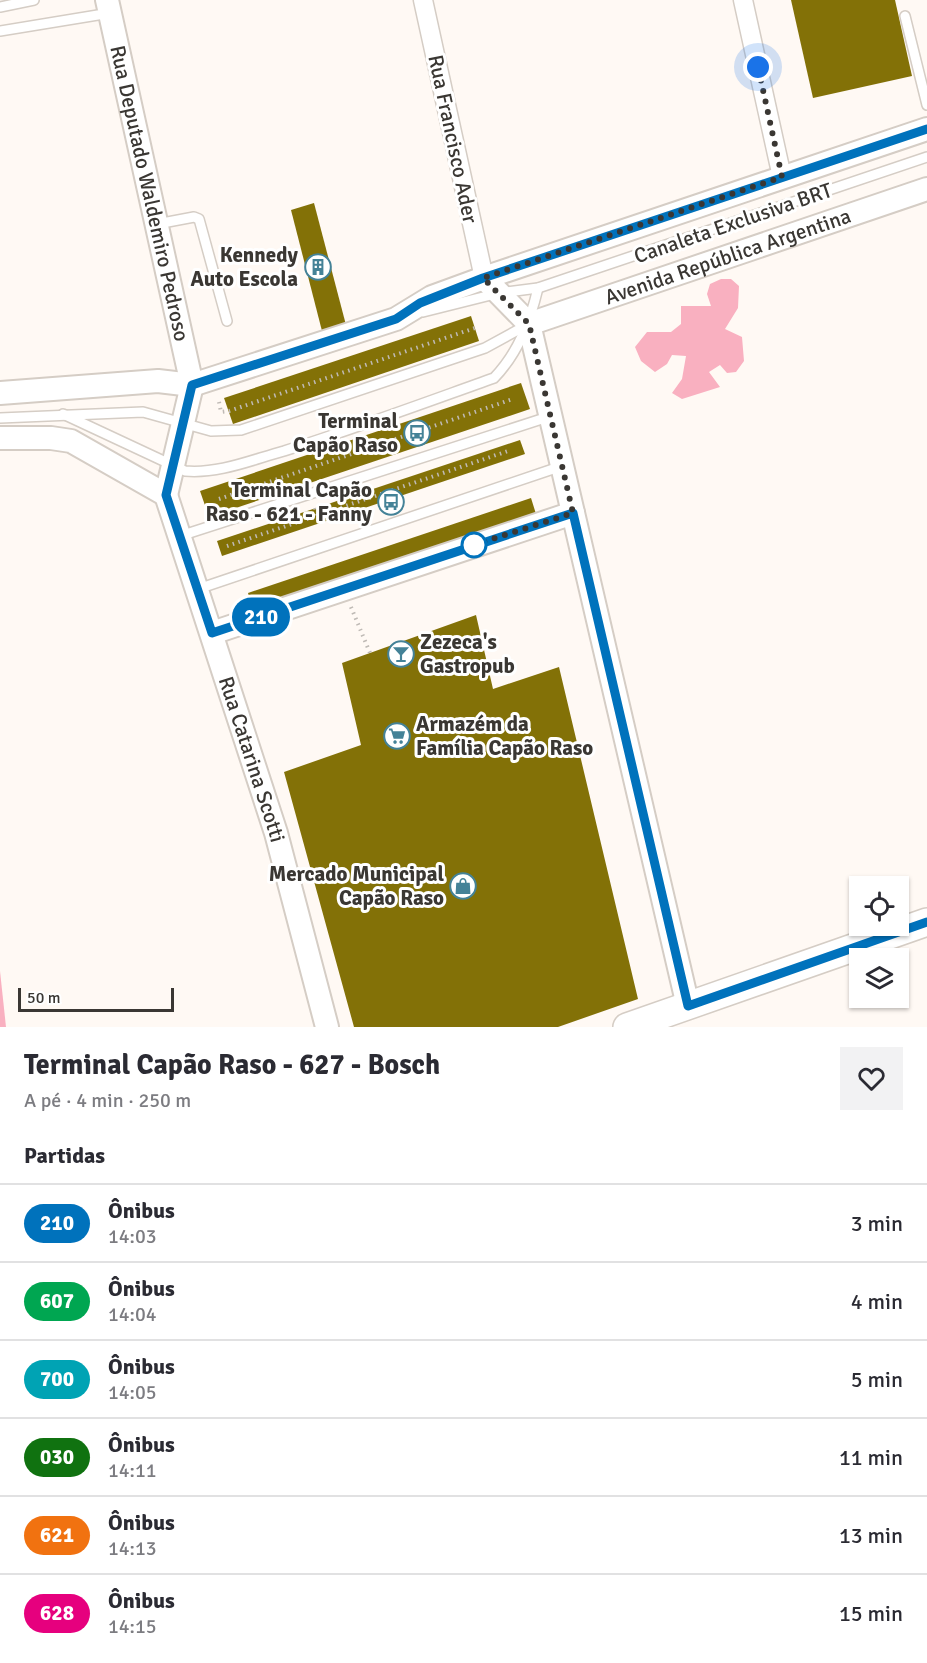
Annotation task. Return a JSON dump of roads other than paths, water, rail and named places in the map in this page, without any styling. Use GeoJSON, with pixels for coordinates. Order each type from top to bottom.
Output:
{"type":"FeatureCollection","features":[{"type":"Feature","properties":{"kind":"main road"},"geometry":{"type":"LineString","coordinates":[[627,1027],[927,922]]}},
{"type":"Feature","properties":{"kind":"street","name":"Rua Francisco Ader"},"geometry":{"type":"LineString","coordinates":[[423,0],[491,285]]}},
{"type":"Feature","properties":{"kind":"street"},"geometry":{"type":"LineString","coordinates":[[743,0],[782,177]]}},
{"type":"Feature","properties":{"kind":"street","name":"Rua Deputado Waldemiro Pedroso"},"geometry":{"type":"LineString","coordinates":[[109,6],[192,385]]}},
{"type":"Feature","properties":{"kind":"street"},"geometry":{"type":"LineString","coordinates":[[0,393],[158,381],[192,385],[396,319],[420,303],[491,285],[782,177],[927,129]]}},
{"type":"Feature","properties":{"kind":"street","name":"Avenida República Argentina"},"geometry":{"type":"LineString","coordinates":[[529,324],[927,189]]}},
{"type":"Feature","properties":{"kind":"street"},"geometry":{"type":"LineString","coordinates":[[491,285],[529,324],[688,1006]]}},
{"type":"Feature","properties":{"kind":"street"},"geometry":{"type":"LineString","coordinates":[[0,438],[51,438],[71,441],[166,495],[192,385]]}},
{"type":"Feature","properties":{"kind":"street","name":"Rua Catarina Scotti"},"geometry":{"type":"LineString","coordinates":[[166,495],[198,588],[288,872],[327,1027]]}},
{"type":"Feature","properties":{"kind":"street"},"geometry":{"type":"LineString","coordinates":[[212,633],[573,513]]}},
{"type":"Feature","properties":{"kind":"lane"},"geometry":{"type":"LineString","coordinates":[[0,7],[34,0]]}},
{"type":"Feature","properties":{"kind":"lane"},"geometry":{"type":"LineString","coordinates":[[0,31],[109,6]]}},
{"type":"Feature","properties":{"kind":"lane"},"geometry":{"type":"LineString","coordinates":[[905,16],[927,105]]}},
{"type":"Feature","properties":{"kind":"lane","name":"Canaleta Exclusiva BRT"},"geometry":{"type":"LineString","coordinates":[[491,285],[538,288],[927,157]]}},
{"type":"Feature","properties":{"kind":"lane"},"geometry":{"type":"LineString","coordinates":[[157,224],[194,217],[199,219],[227,321]]}},
{"type":"Feature","properties":{"kind":"lane"},"geometry":{"type":"LineString","coordinates":[[63,414],[173,466],[201,472],[222,470],[309,443],[494,378],[505,367],[529,324],[538,288]]}},
{"type":"Feature","properties":{"kind":"lane"},"geometry":{"type":"LineString","coordinates":[[0,418],[143,412],[211,431],[241,430],[485,348],[529,324]]}},
{"type":"Feature","properties":{"kind":"lane"},"geometry":{"type":"LineString","coordinates":[[180,536],[551,416]]}},
{"type":"Feature","properties":{"kind":"lane"},"geometry":{"type":"LineString","coordinates":[[198,588],[562,466]]}},
{"type":"Feature","properties":{"kind":"place","name":"Kennedy Auto Escola"},"geometry":{"type":"Point","coordinates":[318,267]}},
{"type":"Feature","properties":{"kind":"place","name":"Terminal Capão Raso"},"geometry":{"type":"Point","coordinates":[417,433]}},
{"type":"Feature","properties":{"kind":"place","name":"Terminal Capão Raso - 621 - Fanny"},"geometry":{"type":"Point","coordinates":[391,502]}},
{"type":"Feature","properties":{"kind":"place","name":"Zezeca's Gastropub"},"geometry":{"type":"Point","coordinates":[401,654]}},
{"type":"Feature","properties":{"kind":"place","name":"Armazém da Família Capão Raso"},"geometry":{"type":"Point","coordinates":[397,736]}},
{"type":"Feature","properties":{"kind":"place","name":"Mercado Municipal Capão Raso"},"geometry":{"type":"Point","coordinates":[463,886]}}]}
